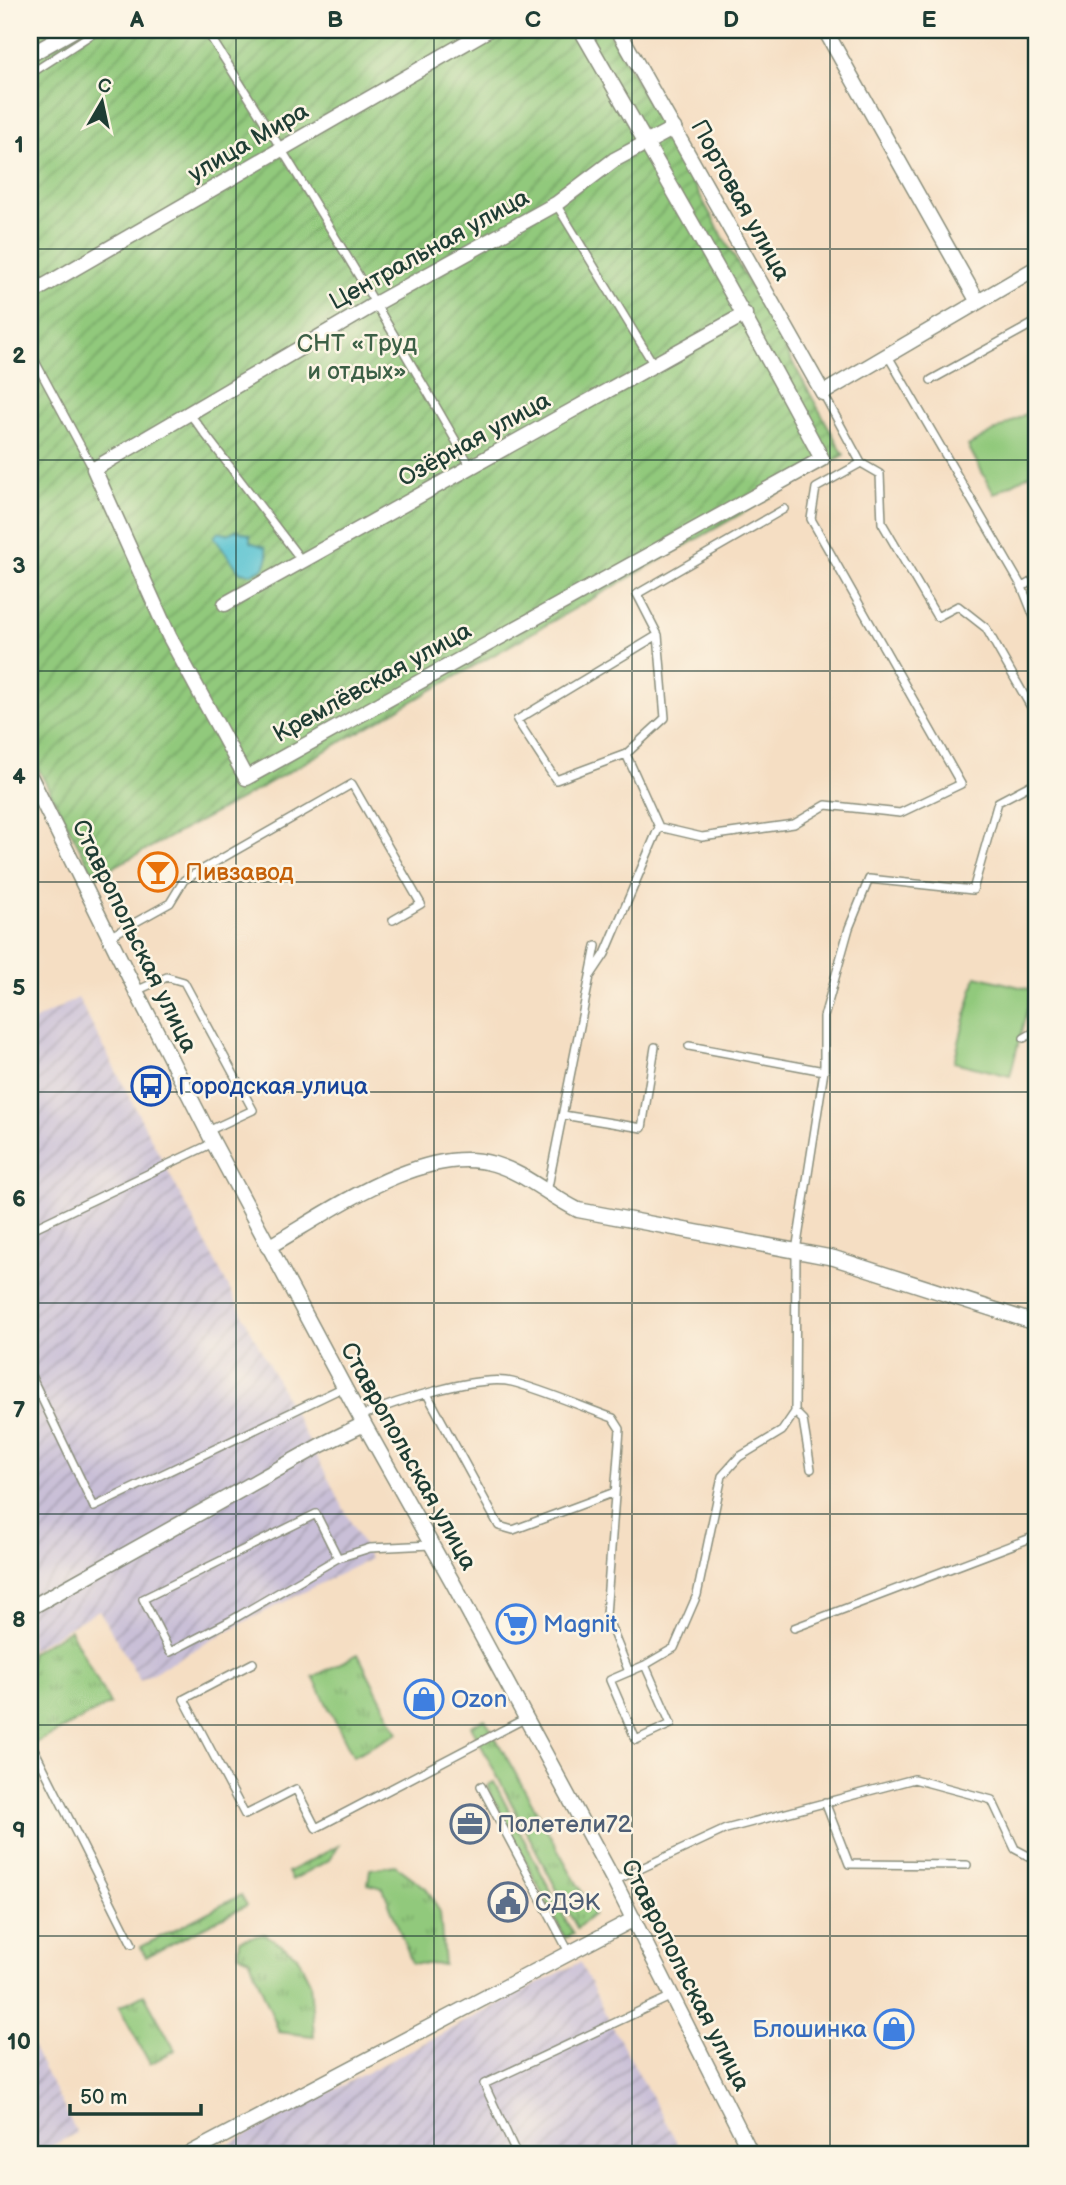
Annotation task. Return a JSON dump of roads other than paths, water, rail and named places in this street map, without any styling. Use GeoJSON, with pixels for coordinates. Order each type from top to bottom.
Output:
{"type":"FeatureCollection","features":[{"type":"Feature","properties":{"kind":"street"},"geometry":{"type":"LineString","coordinates":[[30,55],[74,30]]}},
{"type":"Feature","properties":{"kind":"street","name":"улица Мира"},"geometry":{"type":"LineString","coordinates":[[30,294],[488,30]]}},
{"type":"Feature","properties":{"kind":"street"},"geometry":{"type":"LineString","coordinates":[[581,30],[745,314]]}},
{"type":"Feature","properties":{"kind":"street","name":"Портовая улица"},"geometry":{"type":"LineString","coordinates":[[618,30],[823,393]]}},
{"type":"Feature","properties":{"kind":"street"},"geometry":{"type":"LineString","coordinates":[[825,30],[978,302]]}},
{"type":"Feature","properties":{"kind":"street"},"geometry":{"type":"LineString","coordinates":[[1030,30],[1036,42]]}},
{"type":"Feature","properties":{"kind":"street","name":"Центральная улица"},"geometry":{"type":"LineString","coordinates":[[94,469],[377,303],[556,204],[614,160],[674,128]]}},
{"type":"Feature","properties":{"kind":"street"},"geometry":{"type":"LineString","coordinates":[[823,393],[1036,268]]}},
{"type":"Feature","properties":{"kind":"street","name":"Озёрная улица"},"geometry":{"type":"LineString","coordinates":[[225,604],[745,314]]}},
{"type":"Feature","properties":{"kind":"street","name":"Кремлёвская улица"},"geometry":{"type":"LineString","coordinates":[[94,469],[169,636],[246,778],[822,459],[745,314]]}},
{"type":"Feature","properties":{"kind":"street","name":"Ставропольская улица"},"geometry":{"type":"LineString","coordinates":[[31,783],[268,1247],[614,1881],[752,2155]]}},
{"type":"Feature","properties":{"kind":"street"},"geometry":{"type":"LineString","coordinates":[[268,1247],[392,1177],[432,1163],[456,1160],[493,1164],[527,1178],[578,1210],[864,1266],[1036,1323]]}},
{"type":"Feature","properties":{"kind":"street"},"geometry":{"type":"LineString","coordinates":[[30,1608],[363,1420]]}},
{"type":"Feature","properties":{"kind":"street"},"geometry":{"type":"LineString","coordinates":[[187,2155],[634,1919]]}},
{"type":"Feature","properties":{"kind":"lane"},"geometry":{"type":"LineString","coordinates":[[30,74],[98,30]]}},
{"type":"Feature","properties":{"kind":"lane"},"geometry":{"type":"LineString","coordinates":[[206,30],[377,303],[471,467]]}},
{"type":"Feature","properties":{"kind":"lane"},"geometry":{"type":"LineString","coordinates":[[556,204],[654,365]]}},
{"type":"Feature","properties":{"kind":"lane"},"geometry":{"type":"LineString","coordinates":[[931,380],[1036,322]]}},
{"type":"Feature","properties":{"kind":"lane"},"geometry":{"type":"LineString","coordinates":[[30,352],[94,469]]}},
{"type":"Feature","properties":{"kind":"lane"},"geometry":{"type":"LineString","coordinates":[[888,356],[1022,587],[1036,622]]}},
{"type":"Feature","properties":{"kind":"lane"},"geometry":{"type":"LineString","coordinates":[[823,393],[861,463],[880,474],[882,523],[937,617],[958,606],[986,628],[1036,716]]}},
{"type":"Feature","properties":{"kind":"lane"},"geometry":{"type":"LineString","coordinates":[[189,413],[302,561]]}},
{"type":"Feature","properties":{"kind":"lane"},"geometry":{"type":"LineString","coordinates":[[659,827],[702,837],[794,824],[826,805],[900,813],[961,783],[811,519],[816,488],[861,463]]}},
{"type":"Feature","properties":{"kind":"lane"},"geometry":{"type":"LineString","coordinates":[[658,635],[517,720],[556,780],[626,754],[665,719],[658,635],[637,594],[784,509]]}},
{"type":"Feature","properties":{"kind":"lane"},"geometry":{"type":"LineString","coordinates":[[1022,587],[1036,579]]}},
{"type":"Feature","properties":{"kind":"lane"},"geometry":{"type":"LineString","coordinates":[[592,975],[605,954],[659,827],[626,754]]}},
{"type":"Feature","properties":{"kind":"lane"},"geometry":{"type":"LineString","coordinates":[[645,1665],[671,1724],[636,1740],[610,1680],[645,1665],[674,1648],[696,1595],[722,1476],[738,1457],[782,1431],[795,1412],[796,1251],[824,1071],[824,1017],[849,928],[869,879],[973,890],[998,802],[1036,782]]}},
{"type":"Feature","properties":{"kind":"lane"},"geometry":{"type":"LineString","coordinates":[[109,937],[170,903],[184,880],[352,783],[421,904],[393,920]]}},
{"type":"Feature","properties":{"kind":"lane"},"geometry":{"type":"LineString","coordinates":[[547,1193],[596,946]]}},
{"type":"Feature","properties":{"kind":"lane"},"geometry":{"type":"LineString","coordinates":[[30,1230],[211,1137],[253,1110],[184,982],[167,977],[136,991]]}},
{"type":"Feature","properties":{"kind":"lane"},"geometry":{"type":"LineString","coordinates":[[1024,1038],[1036,1031]]}},
{"type":"Feature","properties":{"kind":"lane"},"geometry":{"type":"LineString","coordinates":[[689,1046],[824,1071]]}},
{"type":"Feature","properties":{"kind":"lane"},"geometry":{"type":"LineString","coordinates":[[563,1115],[642,1128],[655,1047]]}},
{"type":"Feature","properties":{"kind":"lane"},"geometry":{"type":"LineString","coordinates":[[31,1376],[94,1507],[345,1386]]}},
{"type":"Feature","properties":{"kind":"lane"},"geometry":{"type":"LineString","coordinates":[[363,1420],[398,1400],[493,1380],[512,1382],[613,1418],[620,1429],[606,1615],[629,1672]]}},
{"type":"Feature","properties":{"kind":"lane"},"geometry":{"type":"LineString","coordinates":[[427,1394],[499,1526],[513,1530],[615,1492]]}},
{"type":"Feature","properties":{"kind":"lane"},"geometry":{"type":"LineString","coordinates":[[795,1412],[803,1420],[811,1469]]}},
{"type":"Feature","properties":{"kind":"lane"},"geometry":{"type":"LineString","coordinates":[[338,1558],[316,1514],[144,1599],[170,1652],[230,1621],[338,1558],[370,1548],[432,1545]]}},
{"type":"Feature","properties":{"kind":"lane"},"geometry":{"type":"LineString","coordinates":[[794,1628],[1036,1536]]}},
{"type":"Feature","properties":{"kind":"lane"},"geometry":{"type":"LineString","coordinates":[[253,1663],[184,1699],[245,1815],[296,1789],[316,1828],[526,1718]]}},
{"type":"Feature","properties":{"kind":"lane"},"geometry":{"type":"LineString","coordinates":[[30,1748],[34,1749],[132,1944]]}},
{"type":"Feature","properties":{"kind":"lane"},"geometry":{"type":"LineString","coordinates":[[614,1881],[726,1829],[914,1779],[992,1800],[1015,1849],[1036,1860]]}},
{"type":"Feature","properties":{"kind":"lane"},"geometry":{"type":"LineString","coordinates":[[481,1786],[569,1952]]}},
{"type":"Feature","properties":{"kind":"lane"},"geometry":{"type":"LineString","coordinates":[[825,1802],[849,1864],[967,1865]]}},
{"type":"Feature","properties":{"kind":"lane"},"geometry":{"type":"LineString","coordinates":[[517,2155],[484,2084],[672,1996]]}},
{"type":"Feature","properties":{"kind":"water"},"geometry":{"type":"Polygon","coordinates":[[[236,530],[250,535],[250,542],[265,547],[268,557],[264,568],[252,574],[240,572],[214,537],[218,532],[227,534],[236,530]]]}},
{"type":"Feature","properties":{"kind":"place","name":"Пивзавод"},"geometry":{"type":"Point","coordinates":[158,872]}},
{"type":"Feature","properties":{"kind":"place","name":"Городская улица"},"geometry":{"type":"Point","coordinates":[151,1086]}},
{"type":"Feature","properties":{"kind":"place","name":"Magnit"},"geometry":{"type":"Point","coordinates":[516,1624]}},
{"type":"Feature","properties":{"kind":"place","name":"Ozon"},"geometry":{"type":"Point","coordinates":[424,1699]}},
{"type":"Feature","properties":{"kind":"place","name":"Полетели72"},"geometry":{"type":"Point","coordinates":[470,1824]}},
{"type":"Feature","properties":{"kind":"place","name":"СДЭК"},"geometry":{"type":"Point","coordinates":[508,1902]}},
{"type":"Feature","properties":{"kind":"place","name":"Блошинка"},"geometry":{"type":"Point","coordinates":[894,2029]}},
{"type":"Feature","properties":{"kind":"park label","name":"СНТ «Труд и отдых»"},"geometry":{"type":"Point","coordinates":[357,357]}}]}
